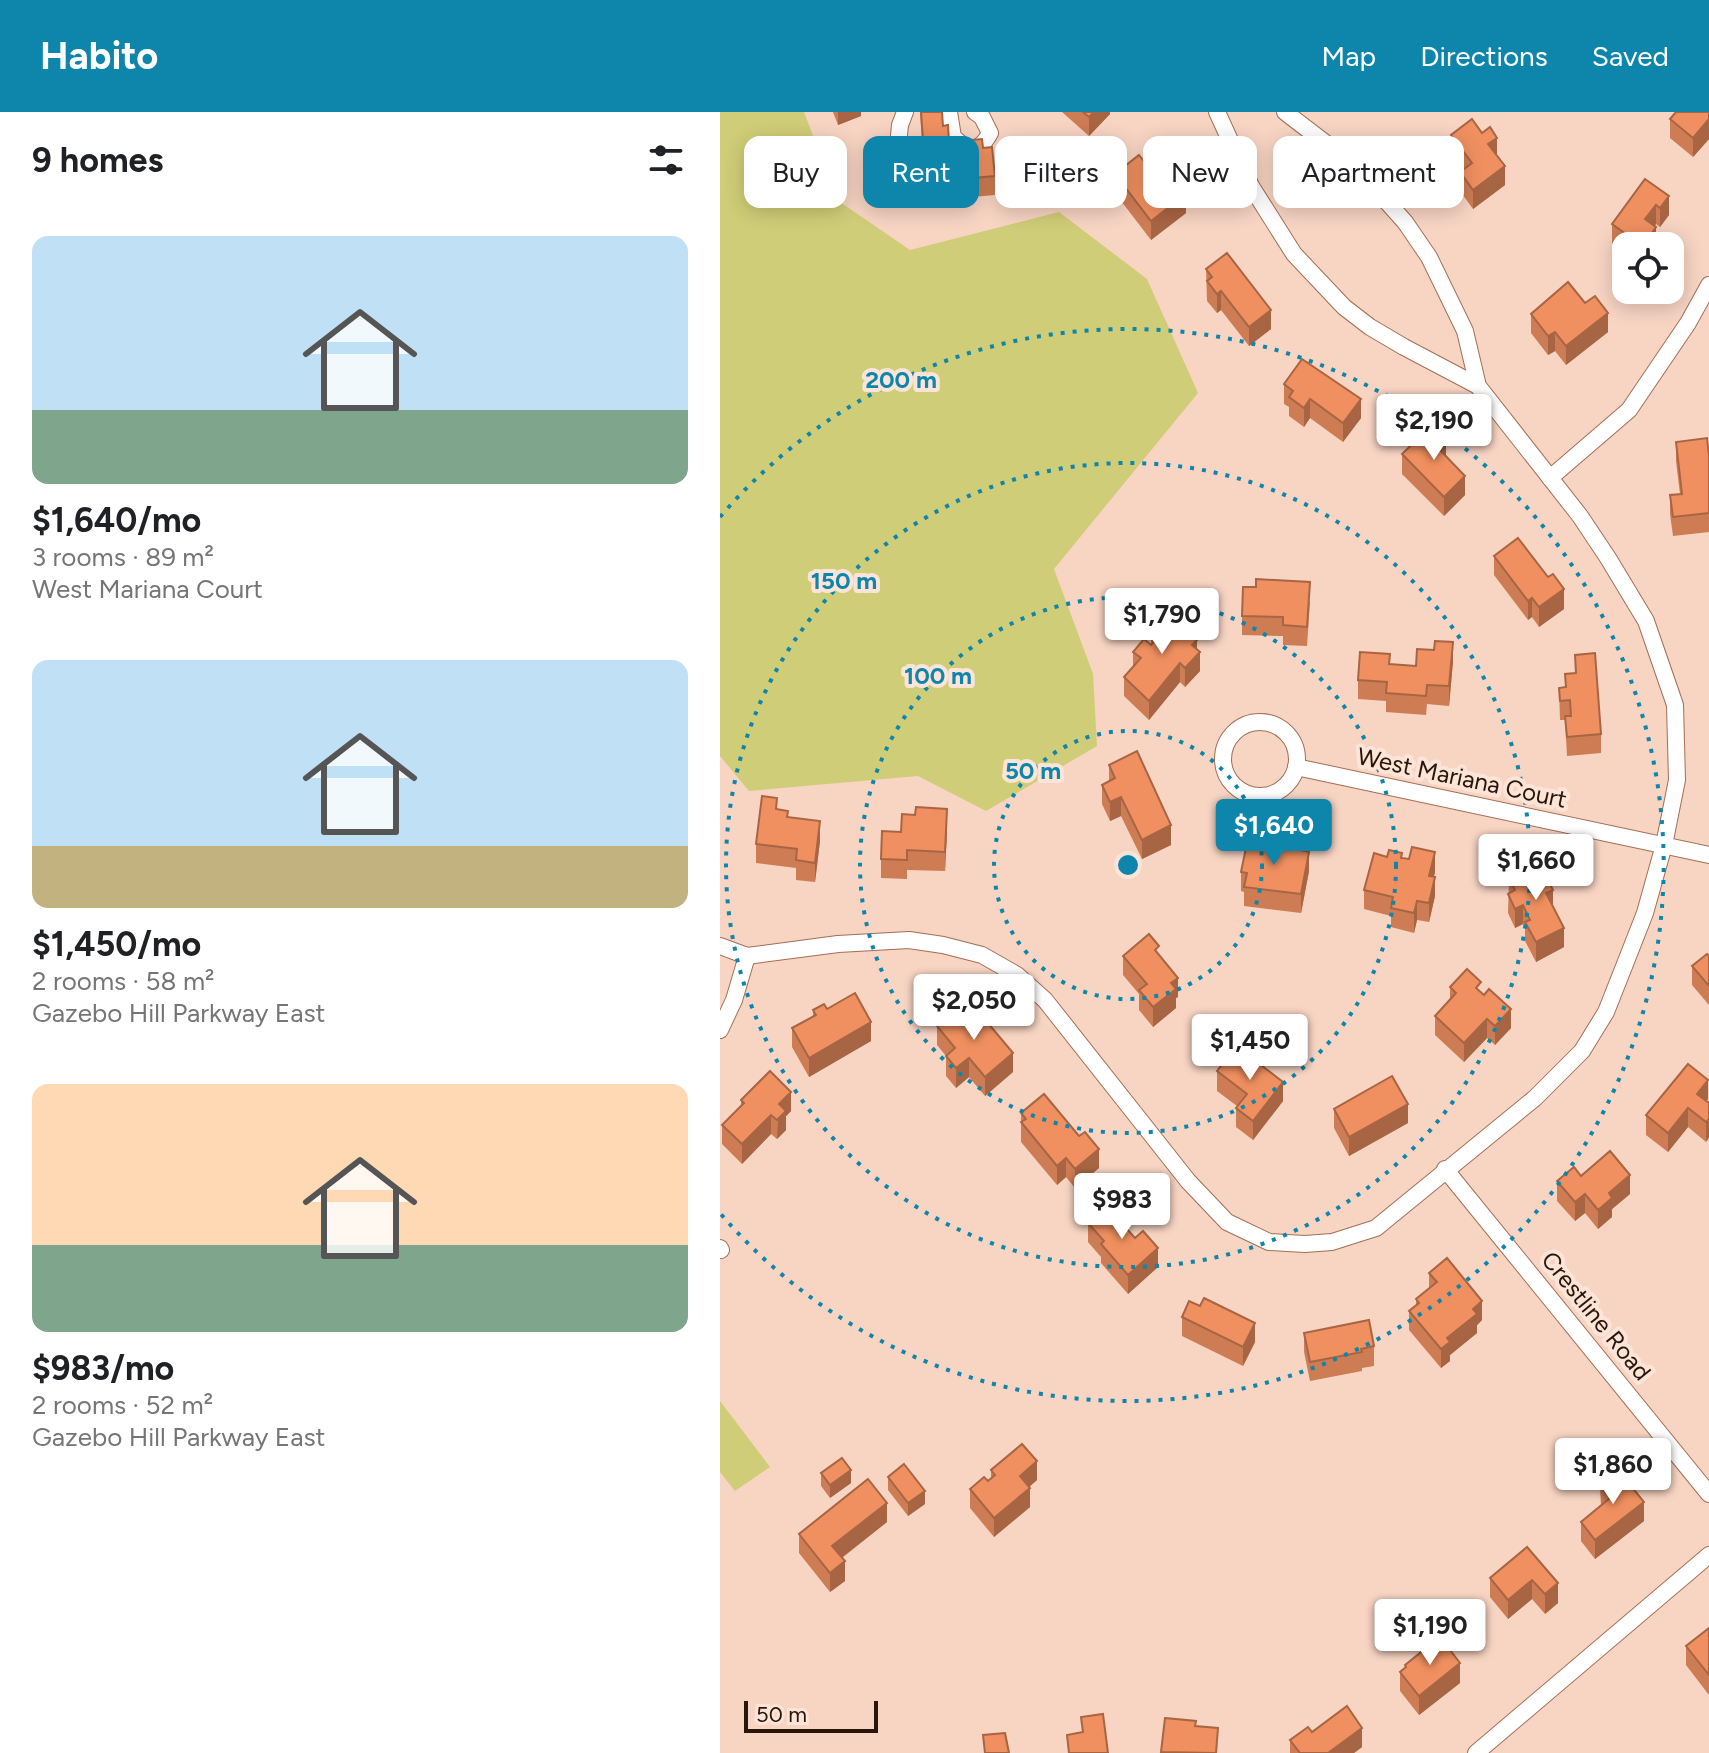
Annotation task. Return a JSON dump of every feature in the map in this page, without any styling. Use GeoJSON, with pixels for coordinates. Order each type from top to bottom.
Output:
{"type":"FeatureCollection","features":[{"type":"Feature","properties":{"kind":"street"},"geometry":{"type":"LineString","coordinates":[[899,136],[905,112]]}},
{"type":"Feature","properties":{"kind":"street"},"geometry":{"type":"LineString","coordinates":[[949,112],[953,137],[967,149],[976,149],[990,133],[988,125],[975,112]]}},
{"type":"Feature","properties":{"kind":"street"},"geometry":{"type":"LineString","coordinates":[[720,946],[747,956],[838,944],[909,940],[982,955],[1017,975],[1045,1000],[1188,1181],[1227,1222],[1269,1242],[1332,1242],[1376,1228],[1535,1098],[1582,1051],[1606,1012],[1645,913],[1664,845],[1677,780],[1675,705],[1646,621],[1580,516],[1478,386],[1404,347],[1344,307],[1294,254],[1251,186],[1217,112]]}},
{"type":"Feature","properties":{"kind":"street"},"geometry":{"type":"LineString","coordinates":[[1285,112],[1354,165],[1405,222],[1429,257],[1465,331],[1478,386]]}},
{"type":"Feature","properties":{"kind":"street"},"geometry":{"type":"LineString","coordinates":[[1550,478],[1629,410],[1688,323],[1709,285]]}},
{"type":"Feature","properties":{"kind":"street"},"geometry":{"type":"LineString","coordinates":[[1250,723],[1275,725],[1285,731],[1293,742],[1297,754],[1296,767],[1284,786],[1274,792],[1251,794],[1232,783],[1223,761],[1224,750],[1229,738],[1250,723]]}},
{"type":"Feature","properties":{"kind":"street","name":"West Mariana Court"},"geometry":{"type":"LineString","coordinates":[[1296,767],[1709,855]]}},
{"type":"Feature","properties":{"kind":"street"},"geometry":{"type":"LineString","coordinates":[[720,1030],[734,1000],[747,956]]}},
{"type":"Feature","properties":{"kind":"street","name":"Crestline Road"},"geometry":{"type":"LineString","coordinates":[[1445,1169],[1709,1494]]}},
{"type":"Feature","properties":{"kind":"street"},"geometry":{"type":"LineString","coordinates":[[1476,1753],[1709,1555]]}},
{"type":"Feature","properties":{"kind":"shaded area"},"geometry":{"type":"Polygon","coordinates":[[[720,112],[804,112],[813,136],[744,136],[744,208],[847,207],[910,250],[1059,212],[1147,279],[1198,393],[1054,569],[1093,674],[1097,746],[986,811],[918,776],[749,791],[720,756],[720,112]]]}},
{"type":"Feature","properties":{"kind":"shaded area"},"geometry":{"type":"Polygon","coordinates":[[[720,1401],[770,1467],[735,1491],[720,1472],[720,1401]]]}},
{"type":"Feature","properties":{"kind":"building"},"geometry":{"type":"Polygon","coordinates":[[[921,112],[942,112],[943,126],[948,125],[949,136],[923,136],[921,112]]]}},
{"type":"Feature","properties":{"kind":"building"},"geometry":{"type":"Polygon","coordinates":[[[1676,112],[1709,112],[1709,119],[1693,138],[1670,119],[1676,112]]]}},
{"type":"Feature","properties":{"kind":"building"},"geometry":{"type":"Polygon","coordinates":[[[1472,119],[1482,133],[1490,127],[1497,138],[1488,144],[1505,166],[1473,190],[1464,178],[1464,169],[1472,163],[1464,152],[1464,136],[1451,135],[1472,119]]]}},
{"type":"Feature","properties":{"kind":"building"},"geometry":{"type":"Polygon","coordinates":[[[979,139],[982,139],[983,148],[992,147],[995,176],[979,177],[979,139]]]}},
{"type":"Feature","properties":{"kind":"building"},"geometry":{"type":"Polygon","coordinates":[[[1139,155],[1143,160],[1143,208],[1168,208],[1151,221],[1127,190],[1127,164],[1139,155]]]}},
{"type":"Feature","properties":{"kind":"building"},"geometry":{"type":"Polygon","coordinates":[[[1645,179],[1669,196],[1660,208],[1656,205],[1645,219],[1656,227],[1653,232],[1623,232],[1612,224],[1645,179]]]}},
{"type":"Feature","properties":{"kind":"building"},"geometry":{"type":"Polygon","coordinates":[[[1227,253],[1271,310],[1249,327],[1221,291],[1217,294],[1207,281],[1212,277],[1206,269],[1227,253]]]}},
{"type":"Feature","properties":{"kind":"building"},"geometry":{"type":"Polygon","coordinates":[[[1568,282],[1585,303],[1595,296],[1608,313],[1566,346],[1555,332],[1548,336],[1531,314],[1568,282]]]}},
{"type":"Feature","properties":{"kind":"building"},"geometry":{"type":"Polygon","coordinates":[[[1302,359],[1361,399],[1343,423],[1310,399],[1304,408],[1289,397],[1293,391],[1284,384],[1302,359]]]}},
{"type":"Feature","properties":{"kind":"building"},"geometry":{"type":"Polygon","coordinates":[[[1432,425],[1446,440],[1438,448],[1465,476],[1444,497],[1402,454],[1432,425]]]}},
{"type":"Feature","properties":{"kind":"building"},"geometry":{"type":"Polygon","coordinates":[[[1707,438],[1709,513],[1673,517],[1670,495],[1682,494],[1676,442],[1707,438]]]}},
{"type":"Feature","properties":{"kind":"building"},"geometry":{"type":"Polygon","coordinates":[[[1518,538],[1548,577],[1553,574],[1564,589],[1539,607],[1532,598],[1528,601],[1494,556],[1518,538]]]}},
{"type":"Feature","properties":{"kind":"building"},"geometry":{"type":"Polygon","coordinates":[[[1256,579],[1310,582],[1307,627],[1283,625],[1283,617],[1242,616],[1243,587],[1256,587],[1256,579]]]}},
{"type":"Feature","properties":{"kind":"building"},"geometry":{"type":"Polygon","coordinates":[[[1166,612],[1197,640],[1192,645],[1200,652],[1185,668],[1180,663],[1149,701],[1124,677],[1141,658],[1133,652],[1144,639],[1151,645],[1159,637],[1151,630],[1166,612]]]}},
{"type":"Feature","properties":{"kind":"building"},"geometry":{"type":"Polygon","coordinates":[[[1435,641],[1453,642],[1449,686],[1427,685],[1426,696],[1386,693],[1387,682],[1358,680],[1360,652],[1390,654],[1389,664],[1416,666],[1417,649],[1434,650],[1435,641]]]}},
{"type":"Feature","properties":{"kind":"building"},"geometry":{"type":"Polygon","coordinates":[[[1595,653],[1601,734],[1567,737],[1565,716],[1571,716],[1570,700],[1560,701],[1559,688],[1566,687],[1565,674],[1576,673],[1575,655],[1595,653]]]}},
{"type":"Feature","properties":{"kind":"building"},"geometry":{"type":"Polygon","coordinates":[[[1137,751],[1171,825],[1142,840],[1121,797],[1110,802],[1102,785],[1115,778],[1109,765],[1137,751]]]}},
{"type":"Feature","properties":{"kind":"building"},"geometry":{"type":"Polygon","coordinates":[[[762,796],[777,798],[776,809],[788,811],[787,817],[820,821],[815,863],[796,860],[797,849],[756,844],[762,796]]]}},
{"type":"Feature","properties":{"kind":"building"},"geometry":{"type":"Polygon","coordinates":[[[916,807],[947,809],[945,852],[907,850],[907,860],[881,859],[882,831],[901,832],[902,814],[915,815],[916,807]]]}},
{"type":"Feature","properties":{"kind":"building"},"geometry":{"type":"Polygon","coordinates":[[[1248,838],[1309,852],[1301,894],[1244,887],[1247,873],[1241,872],[1248,838]]]}},
{"type":"Feature","properties":{"kind":"building"},"geometry":{"type":"Polygon","coordinates":[[[1412,847],[1435,852],[1429,876],[1435,877],[1429,903],[1417,901],[1414,913],[1391,908],[1393,897],[1364,890],[1374,853],[1387,857],[1389,850],[1402,853],[1401,858],[1409,859],[1412,847]]]}},
{"type":"Feature","properties":{"kind":"building"},"geometry":{"type":"Polygon","coordinates":[[[1539,863],[1553,890],[1546,893],[1564,928],[1536,942],[1525,922],[1530,920],[1523,905],[1515,909],[1508,894],[1515,890],[1509,878],[1539,863]]]}},
{"type":"Feature","properties":{"kind":"building"},"geometry":{"type":"Polygon","coordinates":[[[1149,934],[1159,946],[1155,950],[1178,978],[1171,983],[1176,989],[1153,1007],[1139,990],[1147,984],[1123,956],[1149,934]]]}},
{"type":"Feature","properties":{"kind":"building"},"geometry":{"type":"Polygon","coordinates":[[[1707,954],[1709,956],[1709,986],[1692,966],[1707,954]]]}},
{"type":"Feature","properties":{"kind":"building"},"geometry":{"type":"Polygon","coordinates":[[[1467,969],[1481,982],[1476,988],[1484,995],[1489,989],[1511,1009],[1495,1026],[1487,1019],[1464,1043],[1435,1016],[1456,993],[1450,987],[1467,969]]]}},
{"type":"Feature","properties":{"kind":"building"},"geometry":{"type":"Polygon","coordinates":[[[855,993],[871,1022],[809,1058],[792,1028],[816,1015],[813,1010],[824,1004],[827,1009],[855,993]]]}},
{"type":"Feature","properties":{"kind":"building"},"geometry":{"type":"Polygon","coordinates":[[[960,1007],[973,1023],[982,1016],[1013,1053],[985,1077],[969,1058],[956,1068],[946,1056],[955,1048],[937,1026],[960,1007]]]}},
{"type":"Feature","properties":{"kind":"building"},"geometry":{"type":"Polygon","coordinates":[[[1236,1046],[1283,1082],[1253,1121],[1236,1108],[1247,1094],[1217,1071],[1236,1046]]]}},
{"type":"Feature","properties":{"kind":"building"},"geometry":{"type":"Polygon","coordinates":[[[1688,1064],[1708,1080],[1697,1094],[1709,1103],[1709,1119],[1706,1122],[1688,1108],[1668,1133],[1646,1115],[1688,1064]]]}},
{"type":"Feature","properties":{"kind":"building"},"geometry":{"type":"Polygon","coordinates":[[[770,1071],[791,1092],[779,1104],[786,1111],[777,1120],[771,1115],[742,1144],[722,1125],[744,1103],[741,1100],[770,1071]]]}},
{"type":"Feature","properties":{"kind":"building"},"geometry":{"type":"Polygon","coordinates":[[[1392,1076],[1408,1104],[1349,1137],[1334,1109],[1392,1076]]]}},
{"type":"Feature","properties":{"kind":"building"},"geometry":{"type":"Polygon","coordinates":[[[1044,1094],[1079,1136],[1085,1132],[1099,1149],[1075,1169],[1066,1158],[1057,1166],[1021,1122],[1026,1119],[1021,1113],[1044,1094]]]}},
{"type":"Feature","properties":{"kind":"building"},"geometry":{"type":"Polygon","coordinates":[[[1610,1151],[1630,1175],[1609,1193],[1612,1198],[1598,1210],[1585,1194],[1575,1202],[1557,1181],[1574,1167],[1581,1176],[1610,1151]]]}},
{"type":"Feature","properties":{"kind":"building"},"geometry":{"type":"Polygon","coordinates":[[[1107,1207],[1135,1238],[1143,1231],[1158,1248],[1128,1275],[1101,1244],[1104,1241],[1088,1223],[1107,1207]]]}},
{"type":"Feature","properties":{"kind":"building"},"geometry":{"type":"Polygon","coordinates":[[[1447,1258],[1482,1301],[1473,1309],[1477,1314],[1447,1338],[1450,1342],[1441,1349],[1409,1311],[1419,1303],[1416,1299],[1437,1282],[1429,1273],[1447,1258]]]}},
{"type":"Feature","properties":{"kind":"building"},"geometry":{"type":"Polygon","coordinates":[[[1204,1298],[1255,1323],[1243,1347],[1182,1317],[1189,1301],[1200,1306],[1204,1298]]]}},
{"type":"Feature","properties":{"kind":"building"},"geometry":{"type":"Polygon","coordinates":[[[1369,1320],[1374,1346],[1361,1349],[1362,1352],[1310,1362],[1304,1333],[1369,1320]]]}},
{"type":"Feature","properties":{"kind":"building"},"geometry":{"type":"Polygon","coordinates":[[[1022,1444],[1037,1461],[1020,1476],[1030,1488],[994,1518],[970,1489],[984,1477],[988,1481],[995,1475],[991,1470],[1022,1444]]]}},
{"type":"Feature","properties":{"kind":"building"},"geometry":{"type":"Polygon","coordinates":[[[842,1458],[851,1470],[830,1485],[821,1473],[842,1458]]]}},
{"type":"Feature","properties":{"kind":"building"},"geometry":{"type":"Polygon","coordinates":[[[904,1464],[925,1491],[908,1503],[888,1477],[904,1464]]]}},
{"type":"Feature","properties":{"kind":"building"},"geometry":{"type":"Polygon","coordinates":[[[1619,1471],[1644,1502],[1595,1540],[1581,1522],[1610,1498],[1600,1486],[1619,1471]]]}},
{"type":"Feature","properties":{"kind":"building"},"geometry":{"type":"Polygon","coordinates":[[[868,1479],[887,1503],[832,1546],[845,1561],[830,1573],[799,1534],[868,1479]]]}},
{"type":"Feature","properties":{"kind":"building"},"geometry":{"type":"Polygon","coordinates":[[[1527,1547],[1558,1583],[1545,1594],[1532,1580],[1508,1600],[1490,1578],[1527,1547]]]}},
{"type":"Feature","properties":{"kind":"building"},"geometry":{"type":"Polygon","coordinates":[[[1709,1628],[1709,1675],[1686,1646],[1709,1628]]]}},
{"type":"Feature","properties":{"kind":"building"},"geometry":{"type":"Polygon","coordinates":[[[1440,1637],[1460,1663],[1419,1696],[1400,1672],[1440,1637]]]}},
{"type":"Feature","properties":{"kind":"building"},"geometry":{"type":"Polygon","coordinates":[[[1347,1706],[1362,1728],[1328,1753],[1300,1753],[1290,1740],[1308,1727],[1312,1732],[1347,1706]]]}},
{"type":"Feature","properties":{"kind":"building"},"geometry":{"type":"Polygon","coordinates":[[[1103,1714],[1108,1753],[1069,1753],[1067,1735],[1083,1732],[1081,1717],[1103,1714]]]}},
{"type":"Feature","properties":{"kind":"building"},"geometry":{"type":"Polygon","coordinates":[[[1165,1718],[1196,1721],[1195,1726],[1218,1728],[1216,1753],[1161,1752],[1165,1718]]]}},
{"type":"Feature","properties":{"kind":"building"},"geometry":{"type":"Polygon","coordinates":[[[1005,1733],[1009,1753],[985,1753],[983,1735],[1005,1733]]]}}]}
